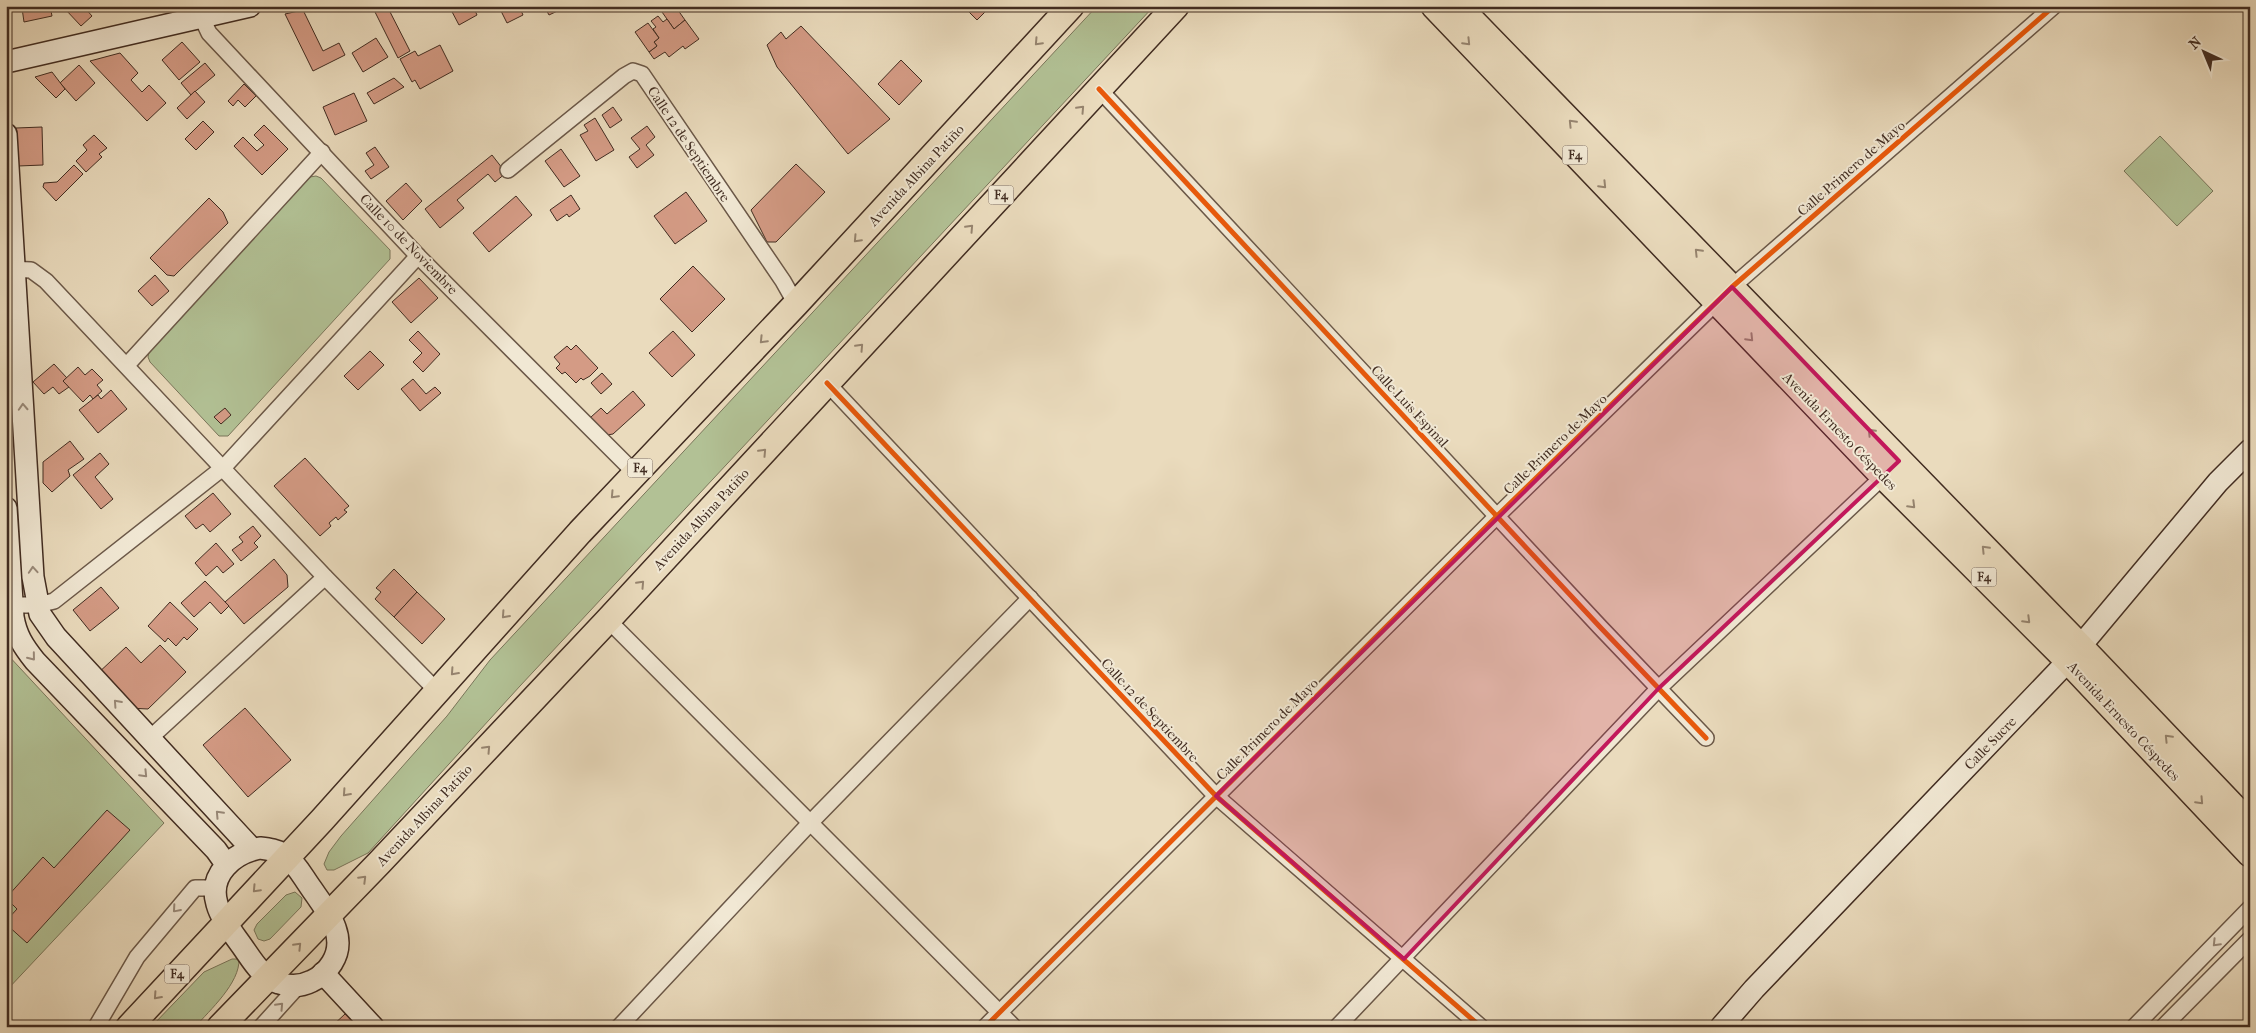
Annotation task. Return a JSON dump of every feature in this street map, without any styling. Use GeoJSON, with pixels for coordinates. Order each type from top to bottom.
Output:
{"type":"FeatureCollection","features":[{"type":"Feature","properties":{"kind":"highway","name":"Avenida Albina Patiño"},"geometry":{"type":"LineString","coordinates":[[129,1027],[287,857],[635,473],[796,304],[1071,6]]}},
{"type":"Feature","properties":{"kind":"highway","name":"Avenida Albina Patiño"},"geometry":{"type":"LineString","coordinates":[[220,1027],[608,620],[1176,6]]}},
{"type":"Feature","properties":{"kind":"highway","name":"Avenida Ernesto Céspedes"},"geometry":{"type":"LineString","coordinates":[[1434,6],[1724,295]]}},
{"type":"Feature","properties":{"kind":"highway","name":"Avenida Ernesto Céspedes"},"geometry":{"type":"LineString","coordinates":[[1458,6],[1724,295],[1891,469],[2074,654],[2250,824]]}},
{"type":"Feature","properties":{"kind":"highway","name":"Avenida Ernesto Céspedes"},"geometry":{"type":"LineString","coordinates":[[2074,654],[2250,854]]}},
{"type":"Feature","properties":{"kind":"main road"},"geometry":{"type":"LineString","coordinates":[[6,62],[198,11],[250,6]]}},
{"type":"Feature","properties":{"kind":"main road"},"geometry":{"type":"LineString","coordinates":[[6,134],[10,270],[33,577],[40,614],[56,636],[252,849]]}},
{"type":"Feature","properties":{"kind":"main road","name":"Calle Sucre"},"geometry":{"type":"LineString","coordinates":[[1721,1027],[1768,975],[2074,654],[2218,482],[2250,450]]}},
{"type":"Feature","properties":{"kind":"main road"},"geometry":{"type":"LineString","coordinates":[[6,508],[9,605],[15,631],[22,645],[35,661],[216,850],[226,864]]}},
{"type":"Feature","properties":{"kind":"main road"},"geometry":{"type":"LineString","coordinates":[[252,849],[272,850],[293,862],[329,914],[337,933],[338,946],[334,959],[317,979],[299,985],[279,983],[267,977],[258,968],[226,922],[216,902],[216,888],[220,874],[226,864],[236,855],[252,849]]}},
{"type":"Feature","properties":{"kind":"main road"},"geometry":{"type":"LineString","coordinates":[[323,973],[373,1027]]}},
{"type":"Feature","properties":{"kind":"street","name":"Calle Primero de Mayo"},"geometry":{"type":"LineString","coordinates":[[985,1027],[1497,516],[1724,295],[2054,6]]}},
{"type":"Feature","properties":{"kind":"street","name":"Calle 10 de Noviembre"},"geometry":{"type":"LineString","coordinates":[[198,11],[209,33],[418,256],[635,473]]}},
{"type":"Feature","properties":{"kind":"street","name":"Calle 12 de Septiembre"},"geometry":{"type":"LineString","coordinates":[[508,170],[624,76],[633,71],[642,74],[782,280],[796,304]]}},
{"type":"Feature","properties":{"kind":"street","name":"Calle Luis Espinal"},"geometry":{"type":"LineString","coordinates":[[1099,89],[1706,738]]}},
{"type":"Feature","properties":{"kind":"street"},"geometry":{"type":"LineString","coordinates":[[127,365],[322,152]]}},
{"type":"Feature","properties":{"kind":"street"},"geometry":{"type":"LineString","coordinates":[[9,605],[38,605],[54,601],[224,467],[418,256]]}},
{"type":"Feature","properties":{"kind":"street"},"geometry":{"type":"LineString","coordinates":[[10,270],[30,270],[46,281],[224,467],[325,577],[437,691]]}},
{"type":"Feature","properties":{"kind":"street","name":"Calle 12 de Septiembre"},"geometry":{"type":"LineString","coordinates":[[827,383],[1216,796],[1482,1027]]}},
{"type":"Feature","properties":{"kind":"street"},"geometry":{"type":"LineString","coordinates":[[1337,1027],[1404,959],[1659,688],[1891,469]]}},
{"type":"Feature","properties":{"kind":"street"},"geometry":{"type":"LineString","coordinates":[[149,739],[325,577]]}},
{"type":"Feature","properties":{"kind":"street"},"geometry":{"type":"LineString","coordinates":[[619,1027],[811,822],[1030,598]]}},
{"type":"Feature","properties":{"kind":"street"},"geometry":{"type":"LineString","coordinates":[[608,620],[1014,1027]]}},
{"type":"Feature","properties":{"kind":"street"},"geometry":{"type":"LineString","coordinates":[[96,1027],[137,957],[169,917],[195,888],[216,888]]}},
{"type":"Feature","properties":{"kind":"street"},"geometry":{"type":"LineString","coordinates":[[2134,1027],[2250,908]]}},
{"type":"Feature","properties":{"kind":"street"},"geometry":{"type":"LineString","coordinates":[[2163,1027],[2250,939]]}},
{"type":"Feature","properties":{"kind":"street"},"geometry":{"type":"LineString","coordinates":[[261,1027],[299,985]]}},
{"type":"Feature","properties":{"kind":"highlighted area"},"geometry":{"type":"Polygon","coordinates":[[[1732,287],[1899,461],[1659,688],[1404,959],[1216,796],[1732,287]]]}},
{"type":"Feature","properties":{"kind":"green space"},"geometry":{"type":"Polygon","coordinates":[[[1097,6],[1154,6],[520,686],[368,853],[334,870],[327,870],[324,864],[329,852],[341,836],[447,716],[490,660],[1097,6]]]}},
{"type":"Feature","properties":{"kind":"green space"},"geometry":{"type":"Polygon","coordinates":[[[2160,136],[2213,191],[2177,226],[2124,171],[2160,136]]]}},
{"type":"Feature","properties":{"kind":"green space"},"geometry":{"type":"Polygon","coordinates":[[[316,176],[321,178],[390,250],[390,259],[228,436],[219,436],[150,362],[149,352],[310,177],[316,176]]]}},
{"type":"Feature","properties":{"kind":"green space"},"geometry":{"type":"Polygon","coordinates":[[[6,653],[164,823],[6,991],[6,653]]]}},
{"type":"Feature","properties":{"kind":"green space"},"geometry":{"type":"Polygon","coordinates":[[[295,892],[302,898],[301,907],[270,939],[264,941],[258,939],[254,930],[257,924],[286,895],[295,892]]]}},
{"type":"Feature","properties":{"kind":"green space"},"geometry":{"type":"Polygon","coordinates":[[[232,959],[239,959],[235,977],[223,996],[195,1027],[151,1027],[204,972],[232,959]]]}},
{"type":"Feature","properties":{"kind":"building"},"geometry":{"type":"Polygon","coordinates":[[[15,6],[50,6],[52,16],[24,22],[22,8],[16,9],[15,6]]]}},
{"type":"Feature","properties":{"kind":"building"},"geometry":{"type":"Polygon","coordinates":[[[68,6],[85,6],[92,16],[81,26],[65,9],[68,6]]]}},
{"type":"Feature","properties":{"kind":"building"},"geometry":{"type":"Polygon","coordinates":[[[372,6],[387,6],[410,51],[398,58],[372,6]]]}},
{"type":"Feature","properties":{"kind":"building"},"geometry":{"type":"Polygon","coordinates":[[[449,6],[473,6],[477,15],[459,25],[449,6]]]}},
{"type":"Feature","properties":{"kind":"building"},"geometry":{"type":"Polygon","coordinates":[[[504,6],[519,6],[523,15],[507,23],[500,9],[504,6]]]}},
{"type":"Feature","properties":{"kind":"building"},"geometry":{"type":"Polygon","coordinates":[[[544,6],[568,6],[549,15],[544,6]]]}},
{"type":"Feature","properties":{"kind":"building"},"geometry":{"type":"Polygon","coordinates":[[[670,6],[675,6],[685,20],[674,29],[662,12],[670,6]]]}},
{"type":"Feature","properties":{"kind":"building"},"geometry":{"type":"Polygon","coordinates":[[[963,6],[987,6],[989,8],[977,20],[963,6]]]}},
{"type":"Feature","properties":{"kind":"building"},"geometry":{"type":"Polygon","coordinates":[[[303,10],[323,51],[339,43],[345,55],[313,71],[285,14],[303,10]]]}},
{"type":"Feature","properties":{"kind":"building"},"geometry":{"type":"Polygon","coordinates":[[[658,16],[663,22],[667,19],[674,29],[685,20],[699,39],[685,49],[683,46],[669,57],[665,52],[654,59],[649,52],[657,46],[654,42],[659,38],[653,29],[656,27],[651,21],[658,16]]]}},
{"type":"Feature","properties":{"kind":"building"},"geometry":{"type":"Polygon","coordinates":[[[648,23],[659,38],[654,42],[657,46],[649,52],[635,32],[648,23]]]}},
{"type":"Feature","properties":{"kind":"building"},"geometry":{"type":"Polygon","coordinates":[[[801,26],[890,119],[848,154],[777,67],[767,45],[781,32],[786,39],[801,26]]]}},
{"type":"Feature","properties":{"kind":"building"},"geometry":{"type":"Polygon","coordinates":[[[376,38],[388,57],[363,72],[352,53],[376,38]]]}},
{"type":"Feature","properties":{"kind":"building"},"geometry":{"type":"Polygon","coordinates":[[[182,42],[200,62],[179,80],[162,60],[182,42]]]}},
{"type":"Feature","properties":{"kind":"building"},"geometry":{"type":"Polygon","coordinates":[[[440,45],[453,71],[420,89],[415,80],[412,82],[400,59],[415,51],[418,56],[440,45]]]}},
{"type":"Feature","properties":{"kind":"building"},"geometry":{"type":"Polygon","coordinates":[[[120,53],[138,73],[131,80],[142,92],[149,85],[166,103],[147,121],[90,61],[120,53]]]}},
{"type":"Feature","properties":{"kind":"building"},"geometry":{"type":"Polygon","coordinates":[[[901,60],[922,81],[899,105],[878,84],[901,60]]]}},
{"type":"Feature","properties":{"kind":"building"},"geometry":{"type":"Polygon","coordinates":[[[205,63],[215,75],[191,95],[181,83],[205,63]]]}},
{"type":"Feature","properties":{"kind":"building"},"geometry":{"type":"Polygon","coordinates":[[[79,65],[95,83],[76,101],[60,83],[79,65]]]}},
{"type":"Feature","properties":{"kind":"building"},"geometry":{"type":"Polygon","coordinates":[[[52,72],[65,89],[56,98],[35,77],[52,72]]]}},
{"type":"Feature","properties":{"kind":"building"},"geometry":{"type":"Polygon","coordinates":[[[394,78],[404,87],[374,104],[367,93],[394,78]]]}},
{"type":"Feature","properties":{"kind":"building"},"geometry":{"type":"Polygon","coordinates":[[[244,84],[256,96],[245,107],[238,100],[233,106],[228,101],[244,84]]]}},
{"type":"Feature","properties":{"kind":"building"},"geometry":{"type":"Polygon","coordinates":[[[195,91],[205,102],[187,119],[177,108],[195,91]]]}},
{"type":"Feature","properties":{"kind":"building"},"geometry":{"type":"Polygon","coordinates":[[[354,93],[367,121],[335,135],[323,107],[354,93]]]}},
{"type":"Feature","properties":{"kind":"building"},"geometry":{"type":"Polygon","coordinates":[[[613,107],[622,120],[610,128],[602,115],[613,107]]]}},
{"type":"Feature","properties":{"kind":"building"},"geometry":{"type":"Polygon","coordinates":[[[595,118],[614,150],[596,161],[580,135],[588,131],[584,125],[595,118]]]}},
{"type":"Feature","properties":{"kind":"building"},"geometry":{"type":"Polygon","coordinates":[[[203,121],[214,132],[196,150],[185,139],[203,121]]]}},
{"type":"Feature","properties":{"kind":"building"},"geometry":{"type":"Polygon","coordinates":[[[264,125],[288,149],[262,175],[234,146],[243,137],[257,151],[264,145],[254,135],[264,125]]]}},
{"type":"Feature","properties":{"kind":"building"},"geometry":{"type":"Polygon","coordinates":[[[647,126],[655,137],[646,145],[654,155],[637,168],[629,157],[640,149],[631,138],[647,126]]]}},
{"type":"Feature","properties":{"kind":"building"},"geometry":{"type":"Polygon","coordinates":[[[42,127],[43,165],[18,166],[16,128],[42,127]]]}},
{"type":"Feature","properties":{"kind":"building"},"geometry":{"type":"Polygon","coordinates":[[[94,135],[107,148],[99,154],[102,157],[86,172],[76,161],[87,150],[83,145],[94,135]]]}},
{"type":"Feature","properties":{"kind":"building"},"geometry":{"type":"Polygon","coordinates":[[[375,147],[389,167],[371,179],[365,171],[374,165],[366,153],[375,147]]]}},
{"type":"Feature","properties":{"kind":"building"},"geometry":{"type":"Polygon","coordinates":[[[561,149],[580,176],[564,187],[545,161],[561,149]]]}},
{"type":"Feature","properties":{"kind":"building"},"geometry":{"type":"Polygon","coordinates":[[[492,155],[506,173],[495,182],[488,174],[457,200],[464,208],[440,228],[425,209],[492,155]]]}},
{"type":"Feature","properties":{"kind":"building"},"geometry":{"type":"Polygon","coordinates":[[[796,164],[825,192],[776,242],[767,242],[751,210],[796,164]]]}},
{"type":"Feature","properties":{"kind":"building"},"geometry":{"type":"Polygon","coordinates":[[[74,165],[83,174],[56,201],[43,187],[44,183],[57,182],[74,165]]]}},
{"type":"Feature","properties":{"kind":"building"},"geometry":{"type":"Polygon","coordinates":[[[406,183],[422,201],[403,220],[386,201],[406,183]]]}},
{"type":"Feature","properties":{"kind":"building"},"geometry":{"type":"Polygon","coordinates":[[[686,192],[707,221],[675,244],[654,216],[686,192]]]}},
{"type":"Feature","properties":{"kind":"building"},"geometry":{"type":"Polygon","coordinates":[[[571,195],[580,209],[569,217],[567,214],[557,221],[550,210],[571,195]]]}},
{"type":"Feature","properties":{"kind":"building"},"geometry":{"type":"Polygon","coordinates":[[[516,196],[532,215],[489,252],[473,233],[516,196]]]}},
{"type":"Feature","properties":{"kind":"building"},"geometry":{"type":"Polygon","coordinates":[[[209,198],[223,212],[228,223],[174,276],[167,275],[150,258],[209,198]]]}},
{"type":"Feature","properties":{"kind":"building"},"geometry":{"type":"Polygon","coordinates":[[[693,266],[725,299],[692,332],[660,299],[693,266]]]}},
{"type":"Feature","properties":{"kind":"building"},"geometry":{"type":"Polygon","coordinates":[[[155,275],[169,291],[152,306],[138,291],[155,275]]]}},
{"type":"Feature","properties":{"kind":"building"},"geometry":{"type":"Polygon","coordinates":[[[419,278],[438,298],[411,323],[392,302],[419,278]]]}},
{"type":"Feature","properties":{"kind":"building"},"geometry":{"type":"Polygon","coordinates":[[[418,331],[440,354],[423,372],[413,362],[422,353],[409,340],[418,331]]]}},
{"type":"Feature","properties":{"kind":"building"},"geometry":{"type":"Polygon","coordinates":[[[673,331],[695,355],[672,377],[649,353],[673,331]]]}},
{"type":"Feature","properties":{"kind":"building"},"geometry":{"type":"Polygon","coordinates":[[[576,345],[598,368],[590,376],[583,380],[581,378],[576,383],[565,372],[562,374],[556,368],[560,364],[554,357],[567,346],[571,350],[576,345]]]}},
{"type":"Feature","properties":{"kind":"building"},"geometry":{"type":"Polygon","coordinates":[[[370,351],[384,365],[358,390],[344,376],[370,351]]]}},
{"type":"Feature","properties":{"kind":"building"},"geometry":{"type":"Polygon","coordinates":[[[54,364],[67,378],[63,381],[69,387],[59,394],[53,387],[44,394],[33,382],[54,364]]]}},
{"type":"Feature","properties":{"kind":"building"},"geometry":{"type":"Polygon","coordinates":[[[78,367],[85,375],[92,369],[103,380],[97,385],[102,391],[93,399],[90,395],[83,402],[63,381],[78,367]]]}},
{"type":"Feature","properties":{"kind":"building"},"geometry":{"type":"Polygon","coordinates":[[[602,373],[612,384],[601,394],[591,383],[602,373]]]}},
{"type":"Feature","properties":{"kind":"building"},"geometry":{"type":"Polygon","coordinates":[[[413,379],[426,394],[435,387],[441,393],[420,411],[401,389],[413,379]]]}},
{"type":"Feature","properties":{"kind":"building"},"geometry":{"type":"Polygon","coordinates":[[[111,390],[127,409],[98,433],[79,410],[98,395],[101,399],[111,390]]]}},
{"type":"Feature","properties":{"kind":"building"},"geometry":{"type":"Polygon","coordinates":[[[633,391],[645,405],[613,434],[607,435],[591,417],[601,408],[607,414],[633,391]]]}},
{"type":"Feature","properties":{"kind":"building"},"geometry":{"type":"Polygon","coordinates":[[[225,408],[231,415],[221,424],[214,417],[225,408]]]}},
{"type":"Feature","properties":{"kind":"building"},"geometry":{"type":"Polygon","coordinates":[[[70,441],[84,459],[68,470],[70,476],[52,492],[43,483],[43,462],[70,441]]]}},
{"type":"Feature","properties":{"kind":"building"},"geometry":{"type":"Polygon","coordinates":[[[100,453],[109,464],[95,477],[113,499],[101,509],[73,475],[100,453]]]}},
{"type":"Feature","properties":{"kind":"building"},"geometry":{"type":"Polygon","coordinates":[[[305,458],[349,506],[344,510],[347,512],[338,520],[336,517],[329,523],[331,526],[320,536],[274,486],[305,458]]]}},
{"type":"Feature","properties":{"kind":"building"},"geometry":{"type":"Polygon","coordinates":[[[213,493],[231,514],[210,532],[203,524],[196,529],[185,516],[213,493]]]}},
{"type":"Feature","properties":{"kind":"building"},"geometry":{"type":"Polygon","coordinates":[[[253,526],[261,536],[254,543],[258,547],[241,561],[232,550],[243,542],[239,537],[253,526]]]}},
{"type":"Feature","properties":{"kind":"building"},"geometry":{"type":"Polygon","coordinates":[[[216,543],[234,564],[223,573],[217,566],[206,576],[195,563],[216,543]]]}},
{"type":"Feature","properties":{"kind":"building"},"geometry":{"type":"Polygon","coordinates":[[[274,559],[287,575],[288,587],[244,624],[225,602],[274,559]]]}},
{"type":"Feature","properties":{"kind":"building"},"geometry":{"type":"Polygon","coordinates":[[[394,569],[417,592],[394,617],[375,599],[381,592],[376,588],[394,569]]]}},
{"type":"Feature","properties":{"kind":"building"},"geometry":{"type":"Polygon","coordinates":[[[205,581],[229,606],[221,614],[210,602],[194,617],[181,603],[205,581]]]}},
{"type":"Feature","properties":{"kind":"building"},"geometry":{"type":"Polygon","coordinates":[[[101,587],[119,608],[90,631],[73,610],[101,587]]]}},
{"type":"Feature","properties":{"kind":"building"},"geometry":{"type":"Polygon","coordinates":[[[417,592],[445,619],[422,644],[394,617],[417,592]]]}},
{"type":"Feature","properties":{"kind":"building"},"geometry":{"type":"Polygon","coordinates":[[[170,602],[198,629],[187,640],[184,637],[176,646],[168,638],[165,642],[148,626],[170,602]]]}},
{"type":"Feature","properties":{"kind":"building"},"geometry":{"type":"Polygon","coordinates":[[[160,645],[186,672],[148,709],[128,708],[96,675],[126,647],[141,663],[160,645]]]}},
{"type":"Feature","properties":{"kind":"building"},"geometry":{"type":"Polygon","coordinates":[[[245,708],[291,760],[248,797],[203,745],[245,708]]]}},
{"type":"Feature","properties":{"kind":"building"},"geometry":{"type":"Polygon","coordinates":[[[107,810],[130,830],[27,943],[6,924],[6,921],[17,909],[6,898],[43,857],[54,868],[107,810]]]}},
{"type":"Feature","properties":{"kind":"building"},"geometry":{"type":"Polygon","coordinates":[[[345,1014],[358,1027],[331,1027],[345,1014]]]}},
{"type":"Feature","properties":{"kind":"cycle path"},"geometry":{"type":"LineString","coordinates":[[985,1027],[1497,516],[1732,287],[2054,6]]}},
{"type":"Feature","properties":{"kind":"cycle path"},"geometry":{"type":"LineString","coordinates":[[1099,89],[1600,627],[1706,738]]}},
{"type":"Feature","properties":{"kind":"cycle path"},"geometry":{"type":"LineString","coordinates":[[827,383],[1216,796],[1481,1027]]}}]}
